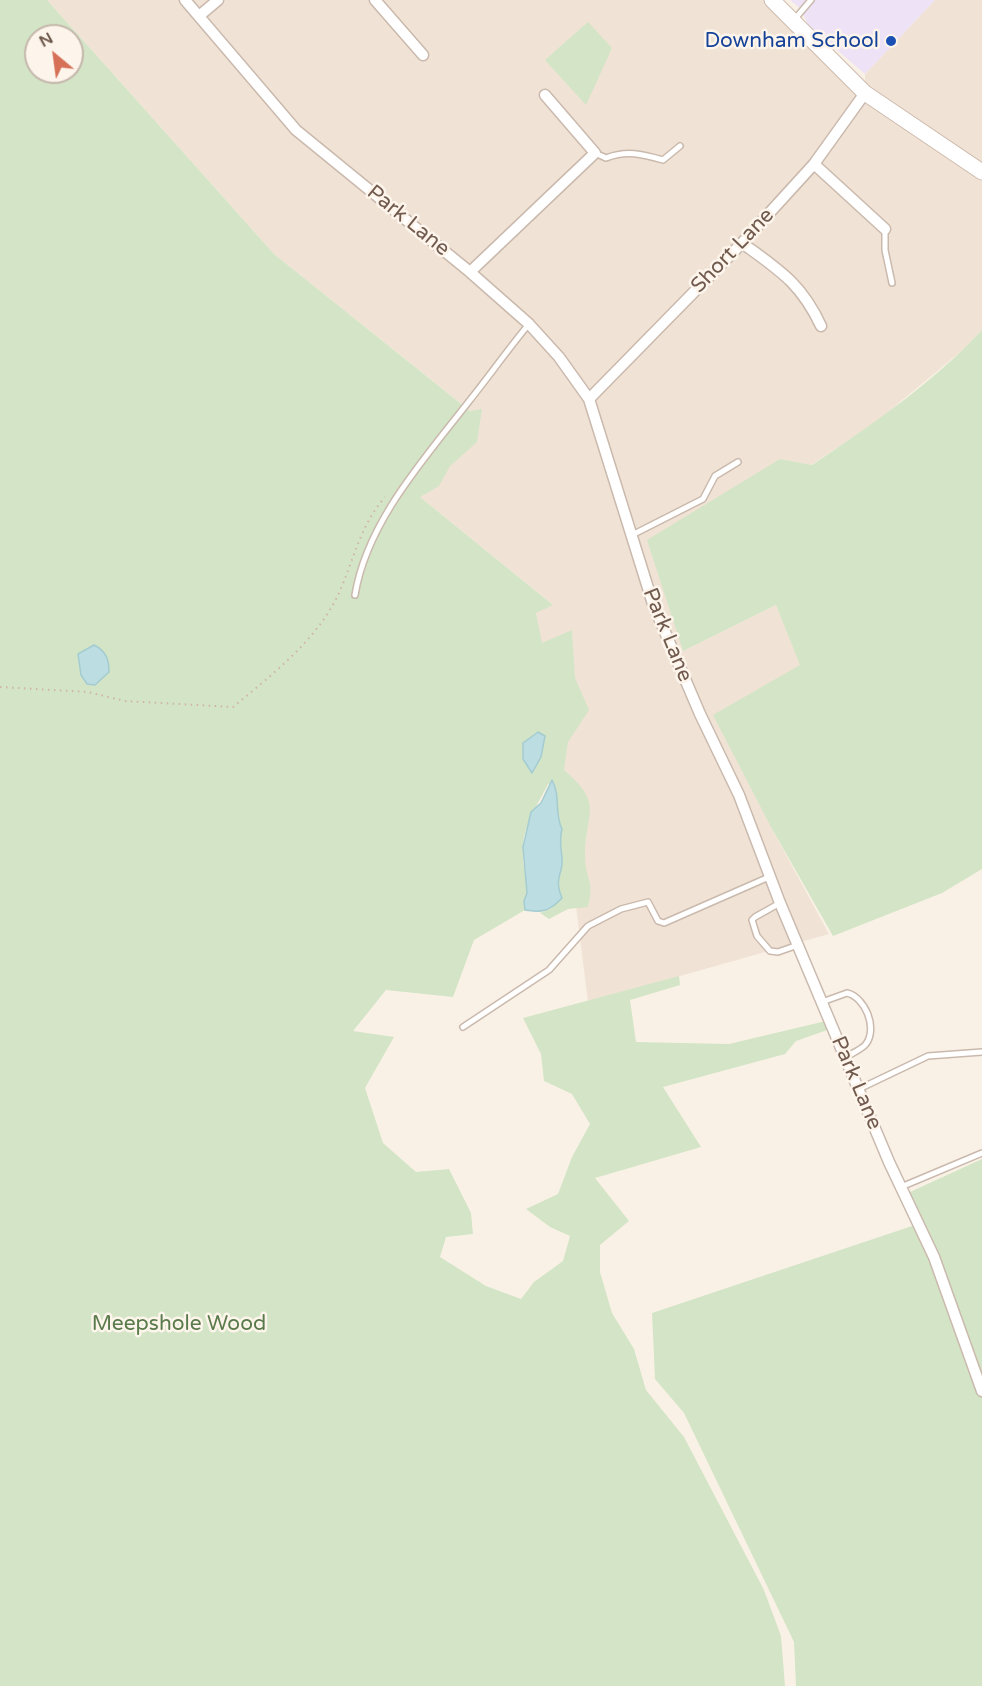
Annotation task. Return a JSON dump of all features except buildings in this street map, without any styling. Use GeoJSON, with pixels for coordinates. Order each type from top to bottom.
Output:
{"type":"FeatureCollection","features":[{"type":"Feature","properties":{"kind":"street","name":"Park Lane"},"geometry":{"type":"LineString","coordinates":[[185,0],[296,130],[470,272],[529,324],[559,357],[589,399],[653,604],[673,653],[739,795],[780,903],[901,1187],[934,1257],[982,1392]]}},
{"type":"Feature","properties":{"kind":"street"},"geometry":{"type":"LineString","coordinates":[[199,16],[218,0]]}},
{"type":"Feature","properties":{"kind":"street"},"geometry":{"type":"LineString","coordinates":[[375,0],[423,55]]}},
{"type":"Feature","properties":{"kind":"street"},"geometry":{"type":"LineString","coordinates":[[772,0],[865,93],[982,172]]}},
{"type":"Feature","properties":{"kind":"street","name":"Short Lane"},"geometry":{"type":"LineString","coordinates":[[589,399],[742,243],[814,164],[865,93]]}},
{"type":"Feature","properties":{"kind":"street"},"geometry":{"type":"LineString","coordinates":[[470,272],[595,153],[545,95]]}},
{"type":"Feature","properties":{"kind":"street"},"geometry":{"type":"LineString","coordinates":[[814,164],[885,229]]}},
{"type":"Feature","properties":{"kind":"street"},"geometry":{"type":"LineString","coordinates":[[742,243],[790,278],[812,306],[821,326]]}},
{"type":"Feature","properties":{"kind":"lane"},"geometry":{"type":"LineString","coordinates":[[793,21],[811,0]]}},
{"type":"Feature","properties":{"kind":"lane"},"geometry":{"type":"LineString","coordinates":[[595,153],[606,158],[627,153],[645,154],[663,160],[681,146]]}},
{"type":"Feature","properties":{"kind":"lane"},"geometry":{"type":"LineString","coordinates":[[885,229],[885,250],[892,283]]}},
{"type":"Feature","properties":{"kind":"lane"},"geometry":{"type":"LineString","coordinates":[[355,595],[364,556],[395,502],[451,423],[529,324]]}},
{"type":"Feature","properties":{"kind":"lane"},"geometry":{"type":"LineString","coordinates":[[632,535],[703,499],[715,476],[738,462]]}},
{"type":"Feature","properties":{"kind":"lane"},"geometry":{"type":"LineString","coordinates":[[463,1027],[549,970],[577,936],[598,919],[648,902],[658,921],[664,923],[771,877]]}},
{"type":"Feature","properties":{"kind":"lane"},"geometry":{"type":"LineString","coordinates":[[780,903],[752,920],[754,930],[770,951],[778,952],[798,945]]}},
{"type":"Feature","properties":{"kind":"lane"},"geometry":{"type":"LineString","coordinates":[[822,1002],[847,993],[856,996],[865,1008],[869,1022],[868,1039],[862,1048],[846,1057]]}},
{"type":"Feature","properties":{"kind":"lane"},"geometry":{"type":"LineString","coordinates":[[859,1089],[928,1056],[982,1052]]}},
{"type":"Feature","properties":{"kind":"lane"},"geometry":{"type":"LineString","coordinates":[[901,1187],[982,1153]]}},
{"type":"Feature","properties":{"kind":"path"},"geometry":{"type":"LineString","coordinates":[[0,687],[88,692],[125,700],[233,707],[278,669],[324,621],[339,593],[361,534],[374,510],[388,493]]}},
{"type":"Feature","properties":{"kind":"shaded area"},"geometry":{"type":"Polygon","coordinates":[[[47,0],[772,0],[865,92],[865,74],[935,0],[982,0],[982,330],[965,348],[876,422],[811,465],[779,459],[683,651],[776,605],[801,665],[772,829],[829,934],[588,1002],[553,723],[536,612],[552,604],[420,497],[479,418],[274,254],[84,41],[84,24],[68,24],[47,0]]]}},
{"type":"Feature","properties":{"kind":"shaded area"},"geometry":{"type":"Polygon","coordinates":[[[790,0],[935,0],[865,74],[808,25],[801,9],[790,0]]]}},
{"type":"Feature","properties":{"kind":"green space","name":"Meepshole Wood"},"geometry":{"type":"Polygon","coordinates":[[[0,0],[47,0],[68,24],[24,24],[24,84],[84,84],[84,41],[274,254],[470,411],[482,409],[477,442],[450,466],[439,486],[420,497],[553,605],[536,613],[542,643],[572,630],[575,678],[589,710],[568,742],[564,770],[577,782],[589,801],[585,857],[590,885],[588,907],[568,909],[549,919],[540,913],[552,908],[563,860],[558,846],[562,829],[555,785],[548,784],[532,815],[524,840],[523,860],[527,892],[525,910],[474,940],[453,997],[386,990],[353,1031],[394,1037],[365,1088],[383,1143],[416,1172],[449,1169],[471,1213],[473,1234],[446,1237],[440,1257],[486,1286],[521,1299],[534,1282],[563,1261],[570,1236],[550,1227],[526,1209],[558,1194],[572,1157],[590,1124],[572,1094],[544,1081],[541,1054],[523,1018],[679,976],[680,985],[630,1000],[636,1042],[729,1044],[830,1020],[833,1028],[796,1041],[785,1054],[663,1087],[701,1147],[595,1178],[629,1221],[600,1245],[600,1272],[612,1313],[634,1349],[646,1390],[684,1437],[764,1590],[781,1636],[785,1686],[0,1686],[0,0]]]}},
{"type":"Feature","properties":{"kind":"green space"},"geometry":{"type":"Polygon","coordinates":[[[588,22],[612,48],[586,105],[545,60],[588,22]]]}},
{"type":"Feature","properties":{"kind":"green space"},"geometry":{"type":"Polygon","coordinates":[[[982,330],[982,869],[942,893],[833,936],[772,829],[713,715],[800,665],[776,605],[683,651],[647,540],[780,459],[812,465],[879,419],[922,385],[982,330]]]}},
{"type":"Feature","properties":{"kind":"green space"},"geometry":{"type":"Polygon","coordinates":[[[982,1159],[982,1686],[796,1686],[794,1642],[684,1413],[655,1379],[652,1313],[918,1224],[905,1186],[910,1192],[982,1159]]]}},
{"type":"Feature","properties":{"kind":"water"},"geometry":{"type":"Polygon","coordinates":[[[94,645],[106,656],[109,672],[95,685],[87,684],[81,675],[78,654],[94,645]]]}},
{"type":"Feature","properties":{"kind":"water"},"geometry":{"type":"Polygon","coordinates":[[[538,732],[545,736],[541,757],[532,773],[523,759],[523,743],[538,732]]]}},
{"type":"Feature","properties":{"kind":"water"},"geometry":{"type":"Polygon","coordinates":[[[552,780],[562,829],[560,840],[562,863],[558,885],[562,898],[554,906],[545,910],[525,910],[524,901],[527,893],[523,847],[531,812],[541,803],[552,780]]]}},
{"type":"Feature","properties":{"kind":"place","name":"Downham School"},"geometry":{"type":"Point","coordinates":[891,41]}}]}
